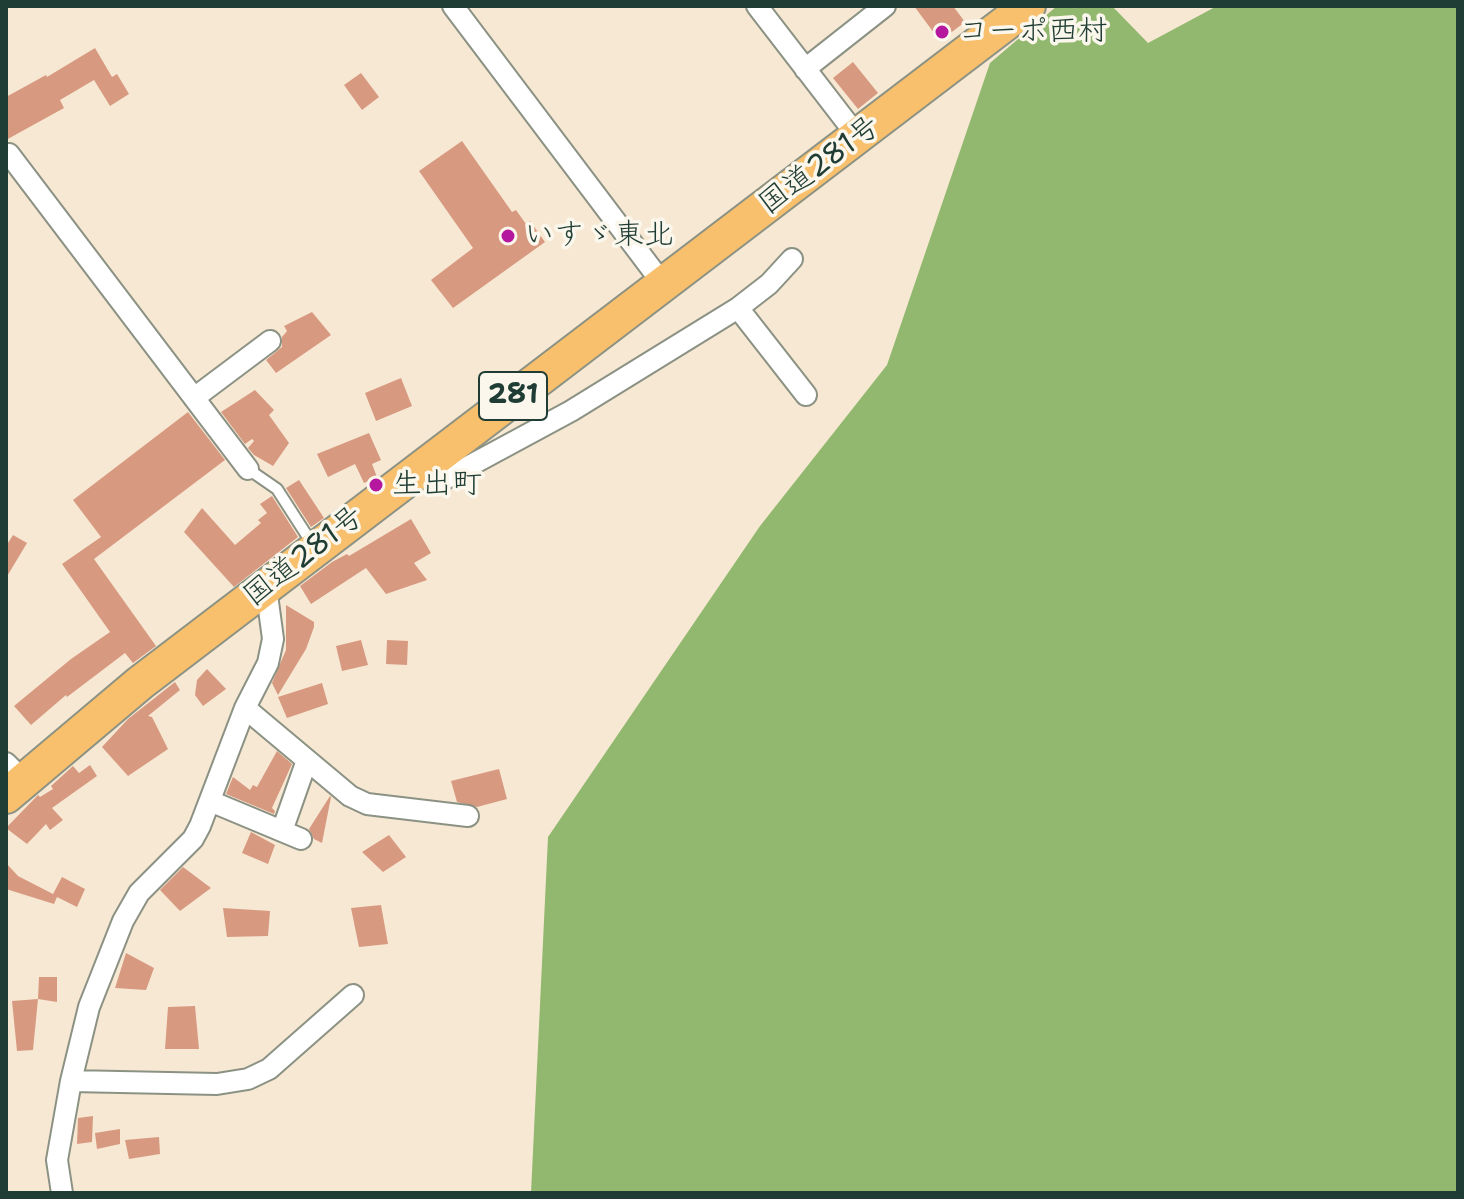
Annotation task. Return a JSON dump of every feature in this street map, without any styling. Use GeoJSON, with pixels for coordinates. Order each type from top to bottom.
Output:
{"type":"FeatureCollection","features":[{"type":"Feature","properties":{"kind":"highway","name":"国道281号"},"geometry":{"type":"LineString","coordinates":[[12,780],[1028,6]]}},
{"type":"Feature","properties":{"kind":"street"},"geometry":{"type":"LineString","coordinates":[[453,6],[663,284]]}},
{"type":"Feature","properties":{"kind":"street"},"geometry":{"type":"LineString","coordinates":[[757,6],[858,137]]}},
{"type":"Feature","properties":{"kind":"street"},"geometry":{"type":"LineString","coordinates":[[805,69],[885,6]]}},
{"type":"Feature","properties":{"kind":"street"},"geometry":{"type":"LineString","coordinates":[[6,154],[252,472]]}},
{"type":"Feature","properties":{"kind":"street"},"geometry":{"type":"LineString","coordinates":[[429,460],[445,479],[571,411],[738,308],[769,284],[792,259]]}},
{"type":"Feature","properties":{"kind":"street"},"geometry":{"type":"LineString","coordinates":[[738,308],[806,395]]}},
{"type":"Feature","properties":{"kind":"street"},"geometry":{"type":"LineString","coordinates":[[194,398],[270,341]]}},
{"type":"Feature","properties":{"kind":"street"},"geometry":{"type":"LineString","coordinates":[[62,1193],[57,1160],[71,1081],[89,1007],[123,921],[139,893],[193,839],[210,801],[245,708],[268,663],[273,639],[266,587]]}},
{"type":"Feature","properties":{"kind":"street"},"geometry":{"type":"LineString","coordinates":[[245,708],[350,796],[367,804],[468,816]]}},
{"type":"Feature","properties":{"kind":"street"},"geometry":{"type":"LineString","coordinates":[[210,801],[292,835],[307,760]]}},
{"type":"Feature","properties":{"kind":"street"},"geometry":{"type":"LineString","coordinates":[[71,1081],[217,1084],[248,1079],[269,1069],[353,995]]}},
{"type":"Feature","properties":{"kind":"lane"},"geometry":{"type":"LineString","coordinates":[[252,472],[277,489],[316,549]]}},
{"type":"Feature","properties":{"kind":"green space"},"geometry":{"type":"Polygon","coordinates":[[[1057,6],[1112,6],[1148,43],[1217,6],[1458,6],[1458,1193],[531,1193],[548,837],[760,526],[887,365],[990,63],[1057,6]]]}},
{"type":"Feature","properties":{"kind":"building","name":"コーポ西村"},"geometry":{"type":"Polygon","coordinates":[[[914,6],[953,6],[965,22],[940,41],[914,6]]]}},
{"type":"Feature","properties":{"kind":"building"},"geometry":{"type":"Polygon","coordinates":[[[95,48],[112,77],[117,74],[129,94],[110,106],[94,80],[60,100],[64,108],[6,140],[6,97],[95,48]]]}},
{"type":"Feature","properties":{"kind":"building"},"geometry":{"type":"Polygon","coordinates":[[[853,62],[878,93],[858,109],[833,78],[853,62]]]}},
{"type":"Feature","properties":{"kind":"building"},"geometry":{"type":"Polygon","coordinates":[[[361,73],[379,97],[362,110],[344,85],[361,73]]]}},
{"type":"Feature","properties":{"kind":"building"},"geometry":{"type":"Polygon","coordinates":[[[462,141],[512,212],[516,210],[526,224],[530,221],[545,242],[453,308],[431,280],[473,248],[419,171],[462,141]]]}},
{"type":"Feature","properties":{"kind":"building"},"geometry":{"type":"Polygon","coordinates":[[[312,312],[331,335],[276,373],[266,360],[282,347],[282,337],[287,331],[284,326],[312,312]]]}},
{"type":"Feature","properties":{"kind":"building"},"geometry":{"type":"Polygon","coordinates":[[[401,378],[412,406],[376,421],[365,393],[401,378]]]}},
{"type":"Feature","properties":{"kind":"building"},"geometry":{"type":"Polygon","coordinates":[[[255,390],[274,410],[269,415],[289,443],[273,466],[254,455],[248,448],[254,441],[252,439],[245,444],[221,412],[255,390]]]}},
{"type":"Feature","properties":{"kind":"building"},"geometry":{"type":"Polygon","coordinates":[[[188,412],[225,460],[94,559],[156,646],[133,663],[125,653],[66,695],[31,725],[14,706],[71,659],[110,632],[62,564],[101,537],[73,500],[188,412]]]}},
{"type":"Feature","properties":{"kind":"building"},"geometry":{"type":"Polygon","coordinates":[[[369,433],[381,460],[372,464],[377,477],[364,483],[355,464],[328,477],[317,454],[369,433]]]}},
{"type":"Feature","properties":{"kind":"building"},"geometry":{"type":"Polygon","coordinates":[[[299,480],[324,518],[311,527],[286,488],[299,480]]]}},
{"type":"Feature","properties":{"kind":"building"},"geometry":{"type":"Polygon","coordinates":[[[272,496],[298,537],[234,587],[184,532],[202,508],[235,545],[261,523],[258,520],[267,513],[260,504],[272,496]]]}},
{"type":"Feature","properties":{"kind":"building"},"geometry":{"type":"Polygon","coordinates":[[[411,519],[431,553],[414,563],[427,580],[386,594],[366,568],[311,604],[300,586],[332,562],[347,554],[349,556],[411,519]]]}},
{"type":"Feature","properties":{"kind":"building"},"geometry":{"type":"Polygon","coordinates":[[[13,535],[27,543],[6,578],[6,546],[13,535]]]}},
{"type":"Feature","properties":{"kind":"building"},"geometry":{"type":"Polygon","coordinates":[[[286,605],[314,622],[314,627],[306,649],[278,695],[272,683],[286,650],[286,605]]]}},
{"type":"Feature","properties":{"kind":"building"},"geometry":{"type":"Polygon","coordinates":[[[361,640],[368,665],[342,671],[336,646],[361,640]]]}},
{"type":"Feature","properties":{"kind":"building"},"geometry":{"type":"Polygon","coordinates":[[[387,640],[408,641],[407,665],[386,664],[387,640]]]}},
{"type":"Feature","properties":{"kind":"building"},"geometry":{"type":"Polygon","coordinates":[[[207,669],[226,689],[203,706],[195,695],[197,680],[207,669]]]}},
{"type":"Feature","properties":{"kind":"building"},"geometry":{"type":"Polygon","coordinates":[[[175,682],[180,690],[148,716],[152,717],[168,749],[128,776],[102,747],[128,719],[175,682]]]}},
{"type":"Feature","properties":{"kind":"building"},"geometry":{"type":"Polygon","coordinates":[[[322,683],[328,704],[287,718],[278,697],[322,683]]]}},
{"type":"Feature","properties":{"kind":"building"},"geometry":{"type":"Polygon","coordinates":[[[277,751],[292,764],[272,808],[274,814],[226,794],[233,777],[250,790],[253,785],[257,787],[277,751]]]}},
{"type":"Feature","properties":{"kind":"building"},"geometry":{"type":"Polygon","coordinates":[[[90,765],[97,776],[52,808],[63,820],[50,830],[46,824],[27,844],[6,828],[38,795],[40,797],[53,789],[51,786],[73,766],[79,773],[90,765]]]}},
{"type":"Feature","properties":{"kind":"building"},"geometry":{"type":"Polygon","coordinates":[[[499,769],[507,799],[477,807],[457,802],[451,781],[499,769]]]}},
{"type":"Feature","properties":{"kind":"building"},"geometry":{"type":"Polygon","coordinates":[[[330,796],[322,843],[314,839],[309,829],[330,796]]]}},
{"type":"Feature","properties":{"kind":"building"},"geometry":{"type":"Polygon","coordinates":[[[251,832],[275,845],[268,864],[242,853],[251,832]]]}},
{"type":"Feature","properties":{"kind":"building"},"geometry":{"type":"Polygon","coordinates":[[[389,835],[406,857],[383,872],[362,852],[389,835]]]}},
{"type":"Feature","properties":{"kind":"building"},"geometry":{"type":"Polygon","coordinates":[[[6,863],[18,876],[53,894],[62,877],[85,889],[77,907],[57,897],[54,904],[6,889],[6,863]]]}},
{"type":"Feature","properties":{"kind":"building"},"geometry":{"type":"Polygon","coordinates":[[[183,867],[211,888],[180,911],[160,890],[183,867]]]}},
{"type":"Feature","properties":{"kind":"building"},"geometry":{"type":"Polygon","coordinates":[[[381,905],[388,944],[359,947],[351,908],[381,905]]]}},
{"type":"Feature","properties":{"kind":"building"},"geometry":{"type":"Polygon","coordinates":[[[223,908],[270,911],[268,936],[227,937],[223,908]]]}},
{"type":"Feature","properties":{"kind":"building"},"geometry":{"type":"Polygon","coordinates":[[[126,953],[154,968],[146,990],[115,988],[126,953]]]}},
{"type":"Feature","properties":{"kind":"building"},"geometry":{"type":"Polygon","coordinates":[[[39,977],[57,977],[57,1002],[38,999],[39,977]]]}},
{"type":"Feature","properties":{"kind":"building"},"geometry":{"type":"Polygon","coordinates":[[[38,999],[33,1050],[17,1051],[12,1001],[38,999]]]}},
{"type":"Feature","properties":{"kind":"building"},"geometry":{"type":"Polygon","coordinates":[[[195,1006],[199,1049],[165,1049],[168,1007],[195,1006]]]}},
{"type":"Feature","properties":{"kind":"building"},"geometry":{"type":"Polygon","coordinates":[[[93,1116],[92,1142],[77,1144],[78,1118],[93,1116]]]}},
{"type":"Feature","properties":{"kind":"building"},"geometry":{"type":"Polygon","coordinates":[[[120,1129],[120,1144],[97,1149],[95,1133],[120,1129]]]}},
{"type":"Feature","properties":{"kind":"building"},"geometry":{"type":"Polygon","coordinates":[[[159,1137],[160,1154],[129,1159],[125,1140],[159,1137]]]}},
{"type":"Feature","properties":{"kind":"place","name":"コーポ西村"},"geometry":{"type":"Point","coordinates":[942,32]}},
{"type":"Feature","properties":{"kind":"place","name":"いすゞ東北"},"geometry":{"type":"Point","coordinates":[508,236]}},
{"type":"Feature","properties":{"kind":"place","name":"生出町"},"geometry":{"type":"Point","coordinates":[376,485]}}]}
